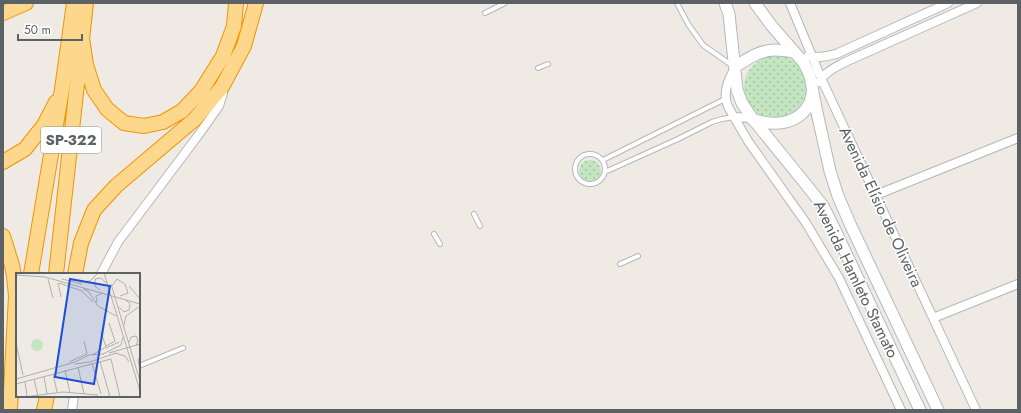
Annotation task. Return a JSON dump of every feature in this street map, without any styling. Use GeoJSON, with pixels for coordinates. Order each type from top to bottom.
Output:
{"type":"FeatureCollection","features":[{"type":"Feature","properties":{"kind":"highway"},"geometry":{"type":"LineString","coordinates":[[6,13],[26,3]]}},
{"type":"Feature","properties":{"kind":"highway"},"geometry":{"type":"LineString","coordinates":[[82,38],[86,65],[94,90],[107,109],[124,122],[144,126],[163,122],[182,111],[201,91],[223,56],[234,26],[236,3]]}},
{"type":"Feature","properties":{"kind":"highway"},"geometry":{"type":"LineString","coordinates":[[75,273],[81,243],[94,210],[116,186],[195,119],[222,87],[244,46],[256,3]]}},
{"type":"Feature","properties":{"kind":"highway","name":"SP-322"},"geometry":{"type":"LineString","coordinates":[[56,273],[82,38],[80,7]]}},
{"type":"Feature","properties":{"kind":"highway","name":"SP-322"},"geometry":{"type":"LineString","coordinates":[[31,273],[62,89],[80,7]]}},
{"type":"Feature","properties":{"kind":"highway"},"geometry":{"type":"LineString","coordinates":[[3,162],[25,148],[44,125],[62,89]]}},
{"type":"Feature","properties":{"kind":"highway"},"geometry":{"type":"LineString","coordinates":[[3,236],[12,265],[16,296],[10,410]]}},
{"type":"Feature","properties":{"kind":"highway"},"geometry":{"type":"LineString","coordinates":[[10,410],[16,367]]}},
{"type":"Feature","properties":{"kind":"highway"},"geometry":{"type":"LineString","coordinates":[[41,410],[42,397]]}},
{"type":"Feature","properties":{"kind":"highway"},"geometry":{"type":"LineString","coordinates":[[44,410],[47,397]]}},
{"type":"Feature","properties":{"kind":"main road","name":"Avenida Hamleto Stamato"},"geometry":{"type":"LineString","coordinates":[[725,3],[728,14],[737,90],[742,103],[752,118],[823,206],[920,410]]}},
{"type":"Feature","properties":{"kind":"main road","name":"Avenida Hamleto Stamato"},"geometry":{"type":"LineString","coordinates":[[755,3],[771,25],[804,63],[810,76],[830,171],[838,196],[938,410]]}},
{"type":"Feature","properties":{"kind":"main road"},"geometry":{"type":"LineString","coordinates":[[735,67],[754,55],[764,52],[774,50],[794,52]]}},
{"type":"Feature","properties":{"kind":"main road"},"geometry":{"type":"LineString","coordinates":[[752,118],[771,124],[784,123],[795,119],[804,112],[810,102],[813,91]]}},
{"type":"Feature","properties":{"kind":"street","name":"Avenida Elísio de Oliveira"},"geometry":{"type":"LineString","coordinates":[[790,3],[821,78],[976,410]]}},
{"type":"Feature","properties":{"kind":"street"},"geometry":{"type":"LineString","coordinates":[[794,52],[812,57],[836,54],[948,3]]}},
{"type":"Feature","properties":{"kind":"street"},"geometry":{"type":"LineString","coordinates":[[813,91],[821,78],[843,63],[977,3]]}},
{"type":"Feature","properties":{"kind":"street"},"geometry":{"type":"LineString","coordinates":[[908,21],[913,32]]}},
{"type":"Feature","properties":{"kind":"street"},"geometry":{"type":"LineString","coordinates":[[735,67],[728,81],[726,99],[727,104],[748,141],[806,223],[835,272],[901,410]]}},
{"type":"Feature","properties":{"kind":"street"},"geometry":{"type":"LineString","coordinates":[[102,273],[118,242],[219,106],[223,93],[222,87]]}},
{"type":"Feature","properties":{"kind":"street"},"geometry":{"type":"LineString","coordinates":[[734,117],[752,118]]}},
{"type":"Feature","properties":{"kind":"street"},"geometry":{"type":"LineString","coordinates":[[876,195],[1018,138]]}},
{"type":"Feature","properties":{"kind":"street"},"geometry":{"type":"LineString","coordinates":[[933,318],[1018,284]]}},
{"type":"Feature","properties":{"kind":"street"},"geometry":{"type":"LineString","coordinates":[[72,410],[74,397]]}},
{"type":"Feature","properties":{"kind":"lane"},"geometry":{"type":"LineString","coordinates":[[485,13],[504,3]]}},
{"type":"Feature","properties":{"kind":"lane"},"geometry":{"type":"LineString","coordinates":[[677,3],[688,24],[703,44],[735,67]]}},
{"type":"Feature","properties":{"kind":"lane"},"geometry":{"type":"LineString","coordinates":[[538,68],[548,64]]}},
{"type":"Feature","properties":{"kind":"lane"},"geometry":{"type":"LineString","coordinates":[[603,160],[726,99]]}},
{"type":"Feature","properties":{"kind":"lane"},"geometry":{"type":"LineString","coordinates":[[605,172],[712,122],[734,117]]}},
{"type":"Feature","properties":{"kind":"lane"},"geometry":{"type":"LineString","coordinates":[[590,153],[595,154],[603,160],[605,164],[605,172],[601,180],[592,184],[583,183],[577,178],[574,170],[578,159],[590,153]]}},
{"type":"Feature","properties":{"kind":"lane"},"geometry":{"type":"LineString","coordinates":[[474,214],[480,226]]}},
{"type":"Feature","properties":{"kind":"lane"},"geometry":{"type":"LineString","coordinates":[[434,234],[440,244]]}},
{"type":"Feature","properties":{"kind":"lane"},"geometry":{"type":"LineString","coordinates":[[620,264],[638,256]]}},
{"type":"Feature","properties":{"kind":"lane"},"geometry":{"type":"LineString","coordinates":[[140,366],[183,348]]}},
{"type":"Feature","properties":{"kind":"green space"},"geometry":{"type":"Polygon","coordinates":[[[774,55],[788,57],[795,61],[808,80],[806,100],[789,119],[786,120],[762,118],[758,116],[748,105],[744,92],[746,76],[749,70],[762,59],[774,55]]]}},
{"type":"Feature","properties":{"kind":"green space"},"geometry":{"type":"Polygon","coordinates":[[[590,160],[594,161],[600,167],[600,175],[594,181],[590,182],[586,181],[580,175],[579,171],[580,167],[586,161],[590,160]]]}}]}
